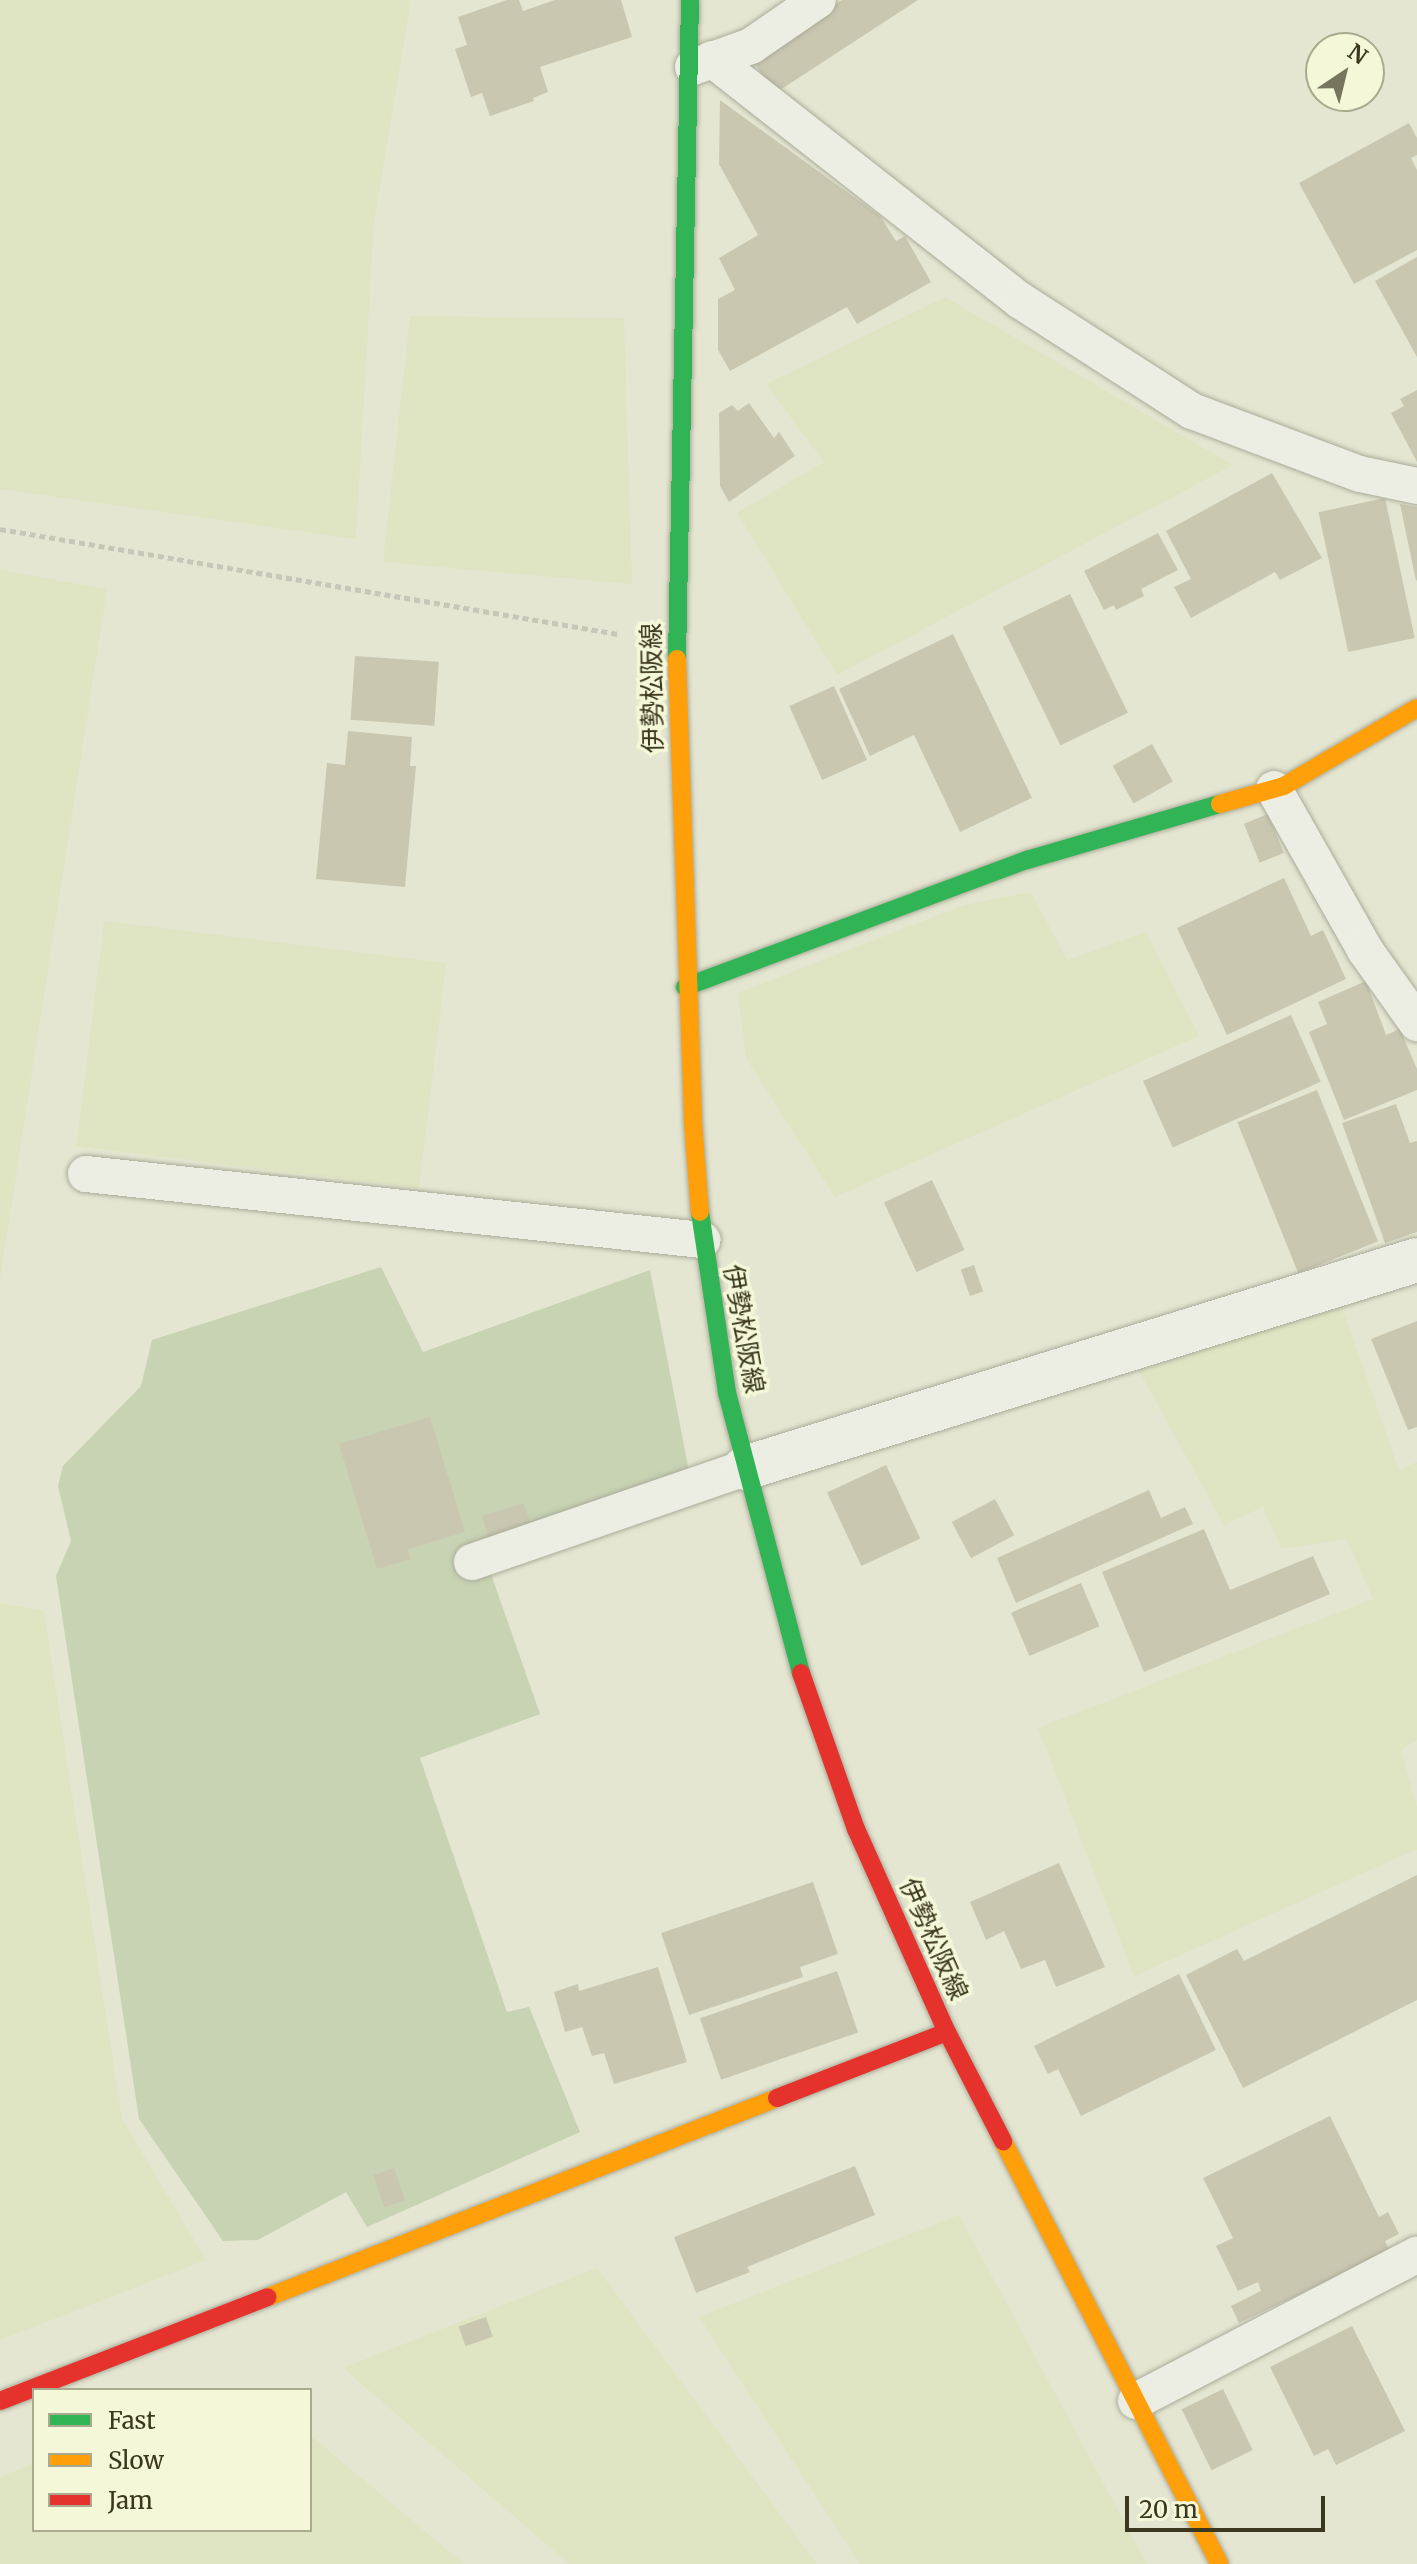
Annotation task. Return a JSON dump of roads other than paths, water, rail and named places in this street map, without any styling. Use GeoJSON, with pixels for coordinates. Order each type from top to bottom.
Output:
{"type":"FeatureCollection","features":[{"type":"Feature","properties":{"kind":"main road","name":"伊勢松阪線"},"geometry":{"type":"LineString","coordinates":[[690,0],[701,64],[676,644],[685,987],[702,1240],[727,1393],[791,1644],[851,1815],[947,2032],[1219,2564]]}},
{"type":"Feature","properties":{"kind":"main road"},"geometry":{"type":"LineString","coordinates":[[685,987],[1027,860],[1274,789],[1417,708]]}},
{"type":"Feature","properties":{"kind":"main road"},"geometry":{"type":"LineString","coordinates":[[33,2388],[947,2032]]}},
{"type":"Feature","properties":{"kind":"main road"},"geometry":{"type":"LineString","coordinates":[[0,2401],[32,2389]]}},
{"type":"Feature","properties":{"kind":"street"},"geometry":{"type":"LineString","coordinates":[[745,1468],[1417,1260]]}},
{"type":"Feature","properties":{"kind":"lane"},"geometry":{"type":"LineString","coordinates":[[701,64],[751,46],[818,0]]}},
{"type":"Feature","properties":{"kind":"lane"},"geometry":{"type":"LineString","coordinates":[[701,64],[1021,301],[1192,411],[1360,474],[1417,486]]}},
{"type":"Feature","properties":{"kind":"lane"},"geometry":{"type":"LineString","coordinates":[[1274,789],[1365,950],[1417,1023]]}},
{"type":"Feature","properties":{"kind":"lane"},"geometry":{"type":"LineString","coordinates":[[86,1174],[702,1240]]}},
{"type":"Feature","properties":{"kind":"lane"},"geometry":{"type":"LineString","coordinates":[[472,1562],[745,1468]]}},
{"type":"Feature","properties":{"kind":"lane"},"geometry":{"type":"LineString","coordinates":[[1136,2401],[1417,2255]]}}]}
